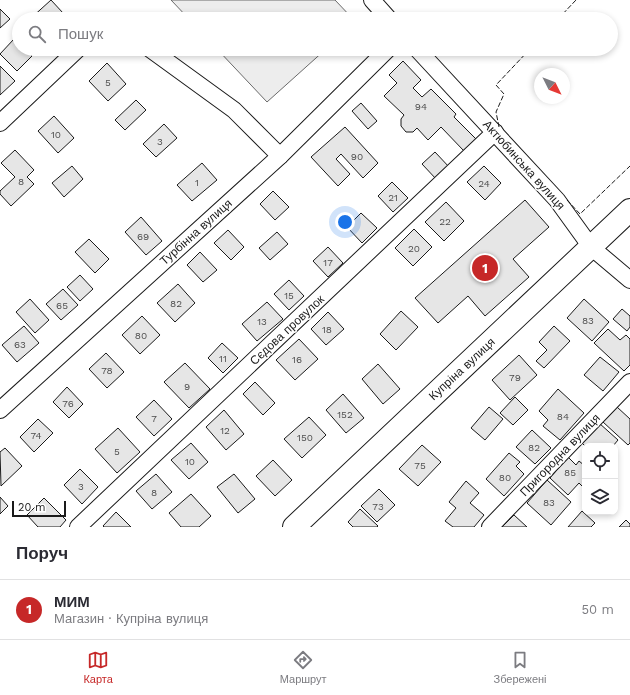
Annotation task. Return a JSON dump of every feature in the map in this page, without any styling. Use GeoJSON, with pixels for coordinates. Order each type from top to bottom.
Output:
{"type":"FeatureCollection","features":[{"type":"Feature","properties":{"kind":"main road","name":"Купріна вулиця"},"geometry":{"type":"LineString","coordinates":[[294,527],[630,210]]}},
{"type":"Feature","properties":{"kind":"street"},"geometry":{"type":"LineString","coordinates":[[372,0],[383,12]]}},
{"type":"Feature","properties":{"kind":"street"},"geometry":{"type":"LineString","coordinates":[[0,123],[71,56]]}},
{"type":"Feature","properties":{"kind":"street"},"geometry":{"type":"LineString","coordinates":[[160,56],[234,110],[280,156]]}},
{"type":"Feature","properties":{"kind":"street","name":"Турбінна вулиця"},"geometry":{"type":"LineString","coordinates":[[0,410],[280,156],[381,56]]}},
{"type":"Feature","properties":{"kind":"street","name":"Актюбинська вулиця"},"geometry":{"type":"LineString","coordinates":[[424,56],[557,200],[591,247],[630,280]]}},
{"type":"Feature","properties":{"kind":"street","name":"Сєдова провулок"},"geometry":{"type":"LineString","coordinates":[[78,527],[495,132]]}},
{"type":"Feature","properties":{"kind":"street","name":"Пригородна вулиця"},"geometry":{"type":"LineString","coordinates":[[490,527],[630,382]]}},
{"type":"Feature","properties":{"kind":"shaded area"},"geometry":{"type":"Polygon","coordinates":[[[171,0],[335,0],[346,12],[182,12],[171,0]]]}},
{"type":"Feature","properties":{"kind":"shaded area"},"geometry":{"type":"Polygon","coordinates":[[[224,56],[318,56],[267,102],[224,56]]]}},
{"type":"Feature","properties":{"kind":"building"},"geometry":{"type":"Polygon","coordinates":[[[51,0],[62,12],[38,12],[51,0]]]}},
{"type":"Feature","properties":{"kind":"building"},"geometry":{"type":"Polygon","coordinates":[[[0,9],[10,19],[0,28],[0,9]]]}},
{"type":"Feature","properties":{"kind":"building"},"geometry":{"type":"Polygon","coordinates":[[[12,41],[12,56],[32,56],[17,71],[0,54],[12,41]]]}},
{"type":"Feature","properties":{"kind":"building"},"geometry":{"type":"Polygon","coordinates":[[[403,61],[421,80],[413,88],[422,97],[431,89],[456,114],[454,117],[476,139],[464,151],[441,127],[428,140],[417,128],[413,132],[406,132],[401,126],[401,119],[404,115],[384,96],[397,83],[389,75],[403,61]]]}},
{"type":"Feature","properties":{"kind":"building"},"geometry":{"type":"Polygon","coordinates":[[[107,63],[126,84],[108,101],[89,81],[107,63]]]}},
{"type":"Feature","properties":{"kind":"building"},"geometry":{"type":"Polygon","coordinates":[[[0,66],[15,81],[0,95],[0,66]]]}},
{"type":"Feature","properties":{"kind":"building"},"geometry":{"type":"Polygon","coordinates":[[[136,100],[146,110],[125,130],[115,120],[136,100]]]}},
{"type":"Feature","properties":{"kind":"building"},"geometry":{"type":"Polygon","coordinates":[[[361,103],[377,121],[368,129],[352,111],[361,103]]]}},
{"type":"Feature","properties":{"kind":"building"},"geometry":{"type":"Polygon","coordinates":[[[54,116],[74,138],[58,153],[38,131],[54,116]]]}},
{"type":"Feature","properties":{"kind":"building"},"geometry":{"type":"Polygon","coordinates":[[[164,124],[177,138],[156,157],[143,144],[164,124]]]}},
{"type":"Feature","properties":{"kind":"building"},"geometry":{"type":"Polygon","coordinates":[[[345,127],[378,163],[363,178],[341,154],[336,159],[350,174],[338,186],[311,157],[345,127]]]}},
{"type":"Feature","properties":{"kind":"building"},"geometry":{"type":"Polygon","coordinates":[[[15,150],[34,170],[27,177],[34,184],[11,206],[0,194],[0,191],[15,177],[1,163],[15,150]]]}},
{"type":"Feature","properties":{"kind":"building"},"geometry":{"type":"Polygon","coordinates":[[[435,152],[450,168],[437,180],[422,164],[435,152]]]}},
{"type":"Feature","properties":{"kind":"building"},"geometry":{"type":"Polygon","coordinates":[[[202,163],[217,180],[192,201],[177,185],[202,163]]]}},
{"type":"Feature","properties":{"kind":"building"},"geometry":{"type":"Polygon","coordinates":[[[72,166],[83,179],[64,197],[52,183],[72,166]]]}},
{"type":"Feature","properties":{"kind":"building"},"geometry":{"type":"Polygon","coordinates":[[[484,166],[501,183],[485,200],[467,182],[484,166]]]}},
{"type":"Feature","properties":{"kind":"building"},"geometry":{"type":"Polygon","coordinates":[[[392,182],[408,198],[393,212],[378,196],[392,182]]]}},
{"type":"Feature","properties":{"kind":"building"},"geometry":{"type":"Polygon","coordinates":[[[273,191],[289,207],[275,220],[260,204],[273,191]]]}},
{"type":"Feature","properties":{"kind":"building"},"geometry":{"type":"Polygon","coordinates":[[[525,200],[549,227],[513,259],[529,277],[485,316],[468,296],[438,323],[415,298],[525,200]]]}},
{"type":"Feature","properties":{"kind":"building"},"geometry":{"type":"Polygon","coordinates":[[[446,202],[464,221],[444,241],[425,222],[446,202]]]}},
{"type":"Feature","properties":{"kind":"building"},"geometry":{"type":"Polygon","coordinates":[[[361,213],[377,228],[362,243],[347,227],[361,213]]]}},
{"type":"Feature","properties":{"kind":"building"},"geometry":{"type":"Polygon","coordinates":[[[141,217],[162,241],[146,255],[125,232],[141,217]]]}},
{"type":"Feature","properties":{"kind":"building"},"geometry":{"type":"Polygon","coordinates":[[[414,229],[432,247],[413,266],[395,248],[414,229]]]}},
{"type":"Feature","properties":{"kind":"building"},"geometry":{"type":"Polygon","coordinates":[[[228,230],[244,247],[231,260],[214,243],[228,230]]]}},
{"type":"Feature","properties":{"kind":"building"},"geometry":{"type":"Polygon","coordinates":[[[277,232],[288,244],[270,260],[259,248],[277,232]]]}},
{"type":"Feature","properties":{"kind":"building"},"geometry":{"type":"Polygon","coordinates":[[[89,239],[109,259],[95,273],[75,252],[89,239]]]}},
{"type":"Feature","properties":{"kind":"building"},"geometry":{"type":"Polygon","coordinates":[[[328,247],[343,263],[328,277],[313,261],[328,247]]]}},
{"type":"Feature","properties":{"kind":"building"},"geometry":{"type":"Polygon","coordinates":[[[200,252],[217,270],[203,282],[187,265],[200,252]]]}},
{"type":"Feature","properties":{"kind":"building"},"geometry":{"type":"Polygon","coordinates":[[[80,275],[93,289],[80,301],[67,287],[80,275]]]}},
{"type":"Feature","properties":{"kind":"building"},"geometry":{"type":"Polygon","coordinates":[[[289,280],[304,296],[289,310],[274,294],[289,280]]]}},
{"type":"Feature","properties":{"kind":"building"},"geometry":{"type":"Polygon","coordinates":[[[178,284],[195,303],[175,322],[157,303],[178,284]]]}},
{"type":"Feature","properties":{"kind":"building"},"geometry":{"type":"Polygon","coordinates":[[[63,289],[78,305],[61,320],[46,304],[63,289]]]}},
{"type":"Feature","properties":{"kind":"building"},"geometry":{"type":"Polygon","coordinates":[[[30,299],[49,320],[35,333],[16,312],[30,299]]]}},
{"type":"Feature","properties":{"kind":"building"},"geometry":{"type":"Polygon","coordinates":[[[584,299],[609,322],[592,341],[567,318],[584,299]]]}},
{"type":"Feature","properties":{"kind":"building"},"geometry":{"type":"Polygon","coordinates":[[[267,302],[283,319],[257,341],[242,324],[267,302]]]}},
{"type":"Feature","properties":{"kind":"building"},"geometry":{"type":"Polygon","coordinates":[[[622,309],[630,316],[630,327],[627,331],[613,319],[622,309]]]}},
{"type":"Feature","properties":{"kind":"building"},"geometry":{"type":"Polygon","coordinates":[[[401,311],[418,327],[396,350],[380,334],[401,311]]]}},
{"type":"Feature","properties":{"kind":"building"},"geometry":{"type":"Polygon","coordinates":[[[328,312],[344,329],[326,345],[311,329],[328,312]]]}},
{"type":"Feature","properties":{"kind":"building"},"geometry":{"type":"Polygon","coordinates":[[[142,316],[160,335],[140,354],[122,335],[142,316]]]}},
{"type":"Feature","properties":{"kind":"building"},"geometry":{"type":"Polygon","coordinates":[[[24,326],[39,343],[17,362],[2,345],[24,326]]]}},
{"type":"Feature","properties":{"kind":"building"},"geometry":{"type":"Polygon","coordinates":[[[554,326],[570,341],[544,368],[536,361],[547,350],[539,342],[554,326]]]}},
{"type":"Feature","properties":{"kind":"building"},"geometry":{"type":"Polygon","coordinates":[[[608,329],[620,340],[626,335],[630,339],[630,365],[624,371],[594,343],[608,329]]]}},
{"type":"Feature","properties":{"kind":"building"},"geometry":{"type":"Polygon","coordinates":[[[299,339],[318,359],[295,380],[276,360],[299,339]]]}},
{"type":"Feature","properties":{"kind":"building"},"geometry":{"type":"Polygon","coordinates":[[[222,343],[238,358],[223,373],[208,358],[222,343]]]}},
{"type":"Feature","properties":{"kind":"building"},"geometry":{"type":"Polygon","coordinates":[[[106,353],[124,372],[107,388],[89,369],[106,353]]]}},
{"type":"Feature","properties":{"kind":"building"},"geometry":{"type":"Polygon","coordinates":[[[519,355],[537,375],[510,400],[492,380],[519,355]]]}},
{"type":"Feature","properties":{"kind":"building"},"geometry":{"type":"Polygon","coordinates":[[[600,357],[619,372],[603,391],[584,375],[600,357]]]}},
{"type":"Feature","properties":{"kind":"building"},"geometry":{"type":"Polygon","coordinates":[[[185,363],[210,389],[189,408],[164,382],[185,363]]]}},
{"type":"Feature","properties":{"kind":"building"},"geometry":{"type":"Polygon","coordinates":[[[378,364],[400,389],[383,404],[362,379],[378,364]]]}},
{"type":"Feature","properties":{"kind":"building"},"geometry":{"type":"Polygon","coordinates":[[[255,382],[275,403],[263,415],[243,394],[255,382]]]}},
{"type":"Feature","properties":{"kind":"building"},"geometry":{"type":"Polygon","coordinates":[[[67,387],[83,404],[69,418],[53,402],[67,387]]]}},
{"type":"Feature","properties":{"kind":"building"},"geometry":{"type":"Polygon","coordinates":[[[558,389],[584,413],[560,440],[543,426],[548,420],[539,411],[558,389]]]}},
{"type":"Feature","properties":{"kind":"building"},"geometry":{"type":"Polygon","coordinates":[[[343,394],[364,418],[346,433],[326,410],[343,394]]]}},
{"type":"Feature","properties":{"kind":"building"},"geometry":{"type":"Polygon","coordinates":[[[515,397],[528,410],[513,425],[500,413],[515,397]]]}},
{"type":"Feature","properties":{"kind":"building"},"geometry":{"type":"Polygon","coordinates":[[[154,400],[172,419],[154,436],[136,417],[154,400]]]}},
{"type":"Feature","properties":{"kind":"building"},"geometry":{"type":"Polygon","coordinates":[[[489,407],[503,419],[485,440],[471,428],[489,407]]]}},
{"type":"Feature","properties":{"kind":"building"},"geometry":{"type":"Polygon","coordinates":[[[617,407],[630,419],[630,443],[628,445],[603,422],[617,407]]]}},
{"type":"Feature","properties":{"kind":"building"},"geometry":{"type":"Polygon","coordinates":[[[224,410],[244,434],[226,450],[206,427],[224,410]]]}},
{"type":"Feature","properties":{"kind":"building"},"geometry":{"type":"Polygon","coordinates":[[[309,417],[326,435],[302,458],[284,439],[309,417]]]}},
{"type":"Feature","properties":{"kind":"building"},"geometry":{"type":"Polygon","coordinates":[[[38,419],[53,433],[34,452],[20,437],[38,419]]]}},
{"type":"Feature","properties":{"kind":"building"},"geometry":{"type":"Polygon","coordinates":[[[599,423],[618,440],[616,443],[582,443],[599,423]]]}},
{"type":"Feature","properties":{"kind":"building"},"geometry":{"type":"Polygon","coordinates":[[[118,428],[140,452],[117,473],[95,449],[118,428]]]}},
{"type":"Feature","properties":{"kind":"building"},"geometry":{"type":"Polygon","coordinates":[[[532,430],[551,448],[535,464],[516,447],[532,430]]]}},
{"type":"Feature","properties":{"kind":"building"},"geometry":{"type":"Polygon","coordinates":[[[191,443],[208,462],[189,479],[171,460],[191,443]]]}},
{"type":"Feature","properties":{"kind":"building"},"geometry":{"type":"Polygon","coordinates":[[[422,445],[441,462],[418,486],[399,469],[422,445]]]}},
{"type":"Feature","properties":{"kind":"building"},"geometry":{"type":"Polygon","coordinates":[[[5,448],[22,466],[1,486],[0,452],[5,448]]]}},
{"type":"Feature","properties":{"kind":"building"},"geometry":{"type":"Polygon","coordinates":[[[509,453],[520,462],[516,466],[524,474],[504,496],[486,479],[509,453]]]}},
{"type":"Feature","properties":{"kind":"building"},"geometry":{"type":"Polygon","coordinates":[[[568,457],[576,465],[579,461],[582,464],[582,486],[579,483],[568,495],[550,478],[568,457]]]}},
{"type":"Feature","properties":{"kind":"building"},"geometry":{"type":"Polygon","coordinates":[[[273,460],[292,480],[275,496],[256,476],[273,460]]]}},
{"type":"Feature","properties":{"kind":"building"},"geometry":{"type":"Polygon","coordinates":[[[80,469],[98,487],[82,504],[64,485],[80,469]]]}},
{"type":"Feature","properties":{"kind":"building"},"geometry":{"type":"Polygon","coordinates":[[[156,474],[172,492],[152,509],[136,491],[156,474]]]}},
{"type":"Feature","properties":{"kind":"building"},"geometry":{"type":"Polygon","coordinates":[[[234,474],[255,499],[238,513],[217,487],[234,474]]]}},
{"type":"Feature","properties":{"kind":"building"},"geometry":{"type":"Polygon","coordinates":[[[547,480],[571,502],[551,525],[527,503],[547,480]]]}},
{"type":"Feature","properties":{"kind":"building"},"geometry":{"type":"Polygon","coordinates":[[[466,481],[479,493],[470,503],[484,515],[474,527],[453,527],[445,521],[456,508],[449,502],[466,481]]]}},
{"type":"Feature","properties":{"kind":"building"},"geometry":{"type":"Polygon","coordinates":[[[379,489],[395,505],[377,522],[361,506],[379,489]]]}},
{"type":"Feature","properties":{"kind":"building"},"geometry":{"type":"Polygon","coordinates":[[[191,494],[211,516],[199,527],[181,527],[169,513],[191,494]]]}},
{"type":"Feature","properties":{"kind":"building"},"geometry":{"type":"Polygon","coordinates":[[[0,497],[8,506],[0,514],[0,497]]]}},
{"type":"Feature","properties":{"kind":"building"},"geometry":{"type":"Polygon","coordinates":[[[44,498],[66,520],[60,527],[38,527],[27,515],[44,498]]]}},
{"type":"Feature","properties":{"kind":"building"},"geometry":{"type":"Polygon","coordinates":[[[360,509],[378,526],[377,527],[353,527],[348,522],[360,509]]]}},
{"type":"Feature","properties":{"kind":"building"},"geometry":{"type":"Polygon","coordinates":[[[582,511],[582,515],[586,515],[595,523],[591,527],[568,527],[582,511]]]}},
{"type":"Feature","properties":{"kind":"building"},"geometry":{"type":"Polygon","coordinates":[[[116,512],[131,527],[103,526],[116,512]]]}},
{"type":"Feature","properties":{"kind":"building"},"geometry":{"type":"Polygon","coordinates":[[[514,515],[527,527],[502,527],[514,515]]]}},
{"type":"Feature","properties":{"kind":"building"},"geometry":{"type":"Polygon","coordinates":[[[626,520],[630,524],[630,527],[619,527],[626,520]]]}},
{"type":"Feature","properties":{"kind":"fence"},"geometry":{"type":"LineString","coordinates":[[565,12],[576,0]]}},
{"type":"Feature","properties":{"kind":"fence"},"geometry":{"type":"LineString","coordinates":[[499,127],[496,112],[504,94],[496,85],[523,56]]}},
{"type":"Feature","properties":{"kind":"fence"},"geometry":{"type":"LineString","coordinates":[[567,200],[580,214],[630,166]]}},
{"type":"Feature","properties":{"kind":"place","name":"МИМ"},"geometry":{"type":"Point","coordinates":[485,268]}}]}
